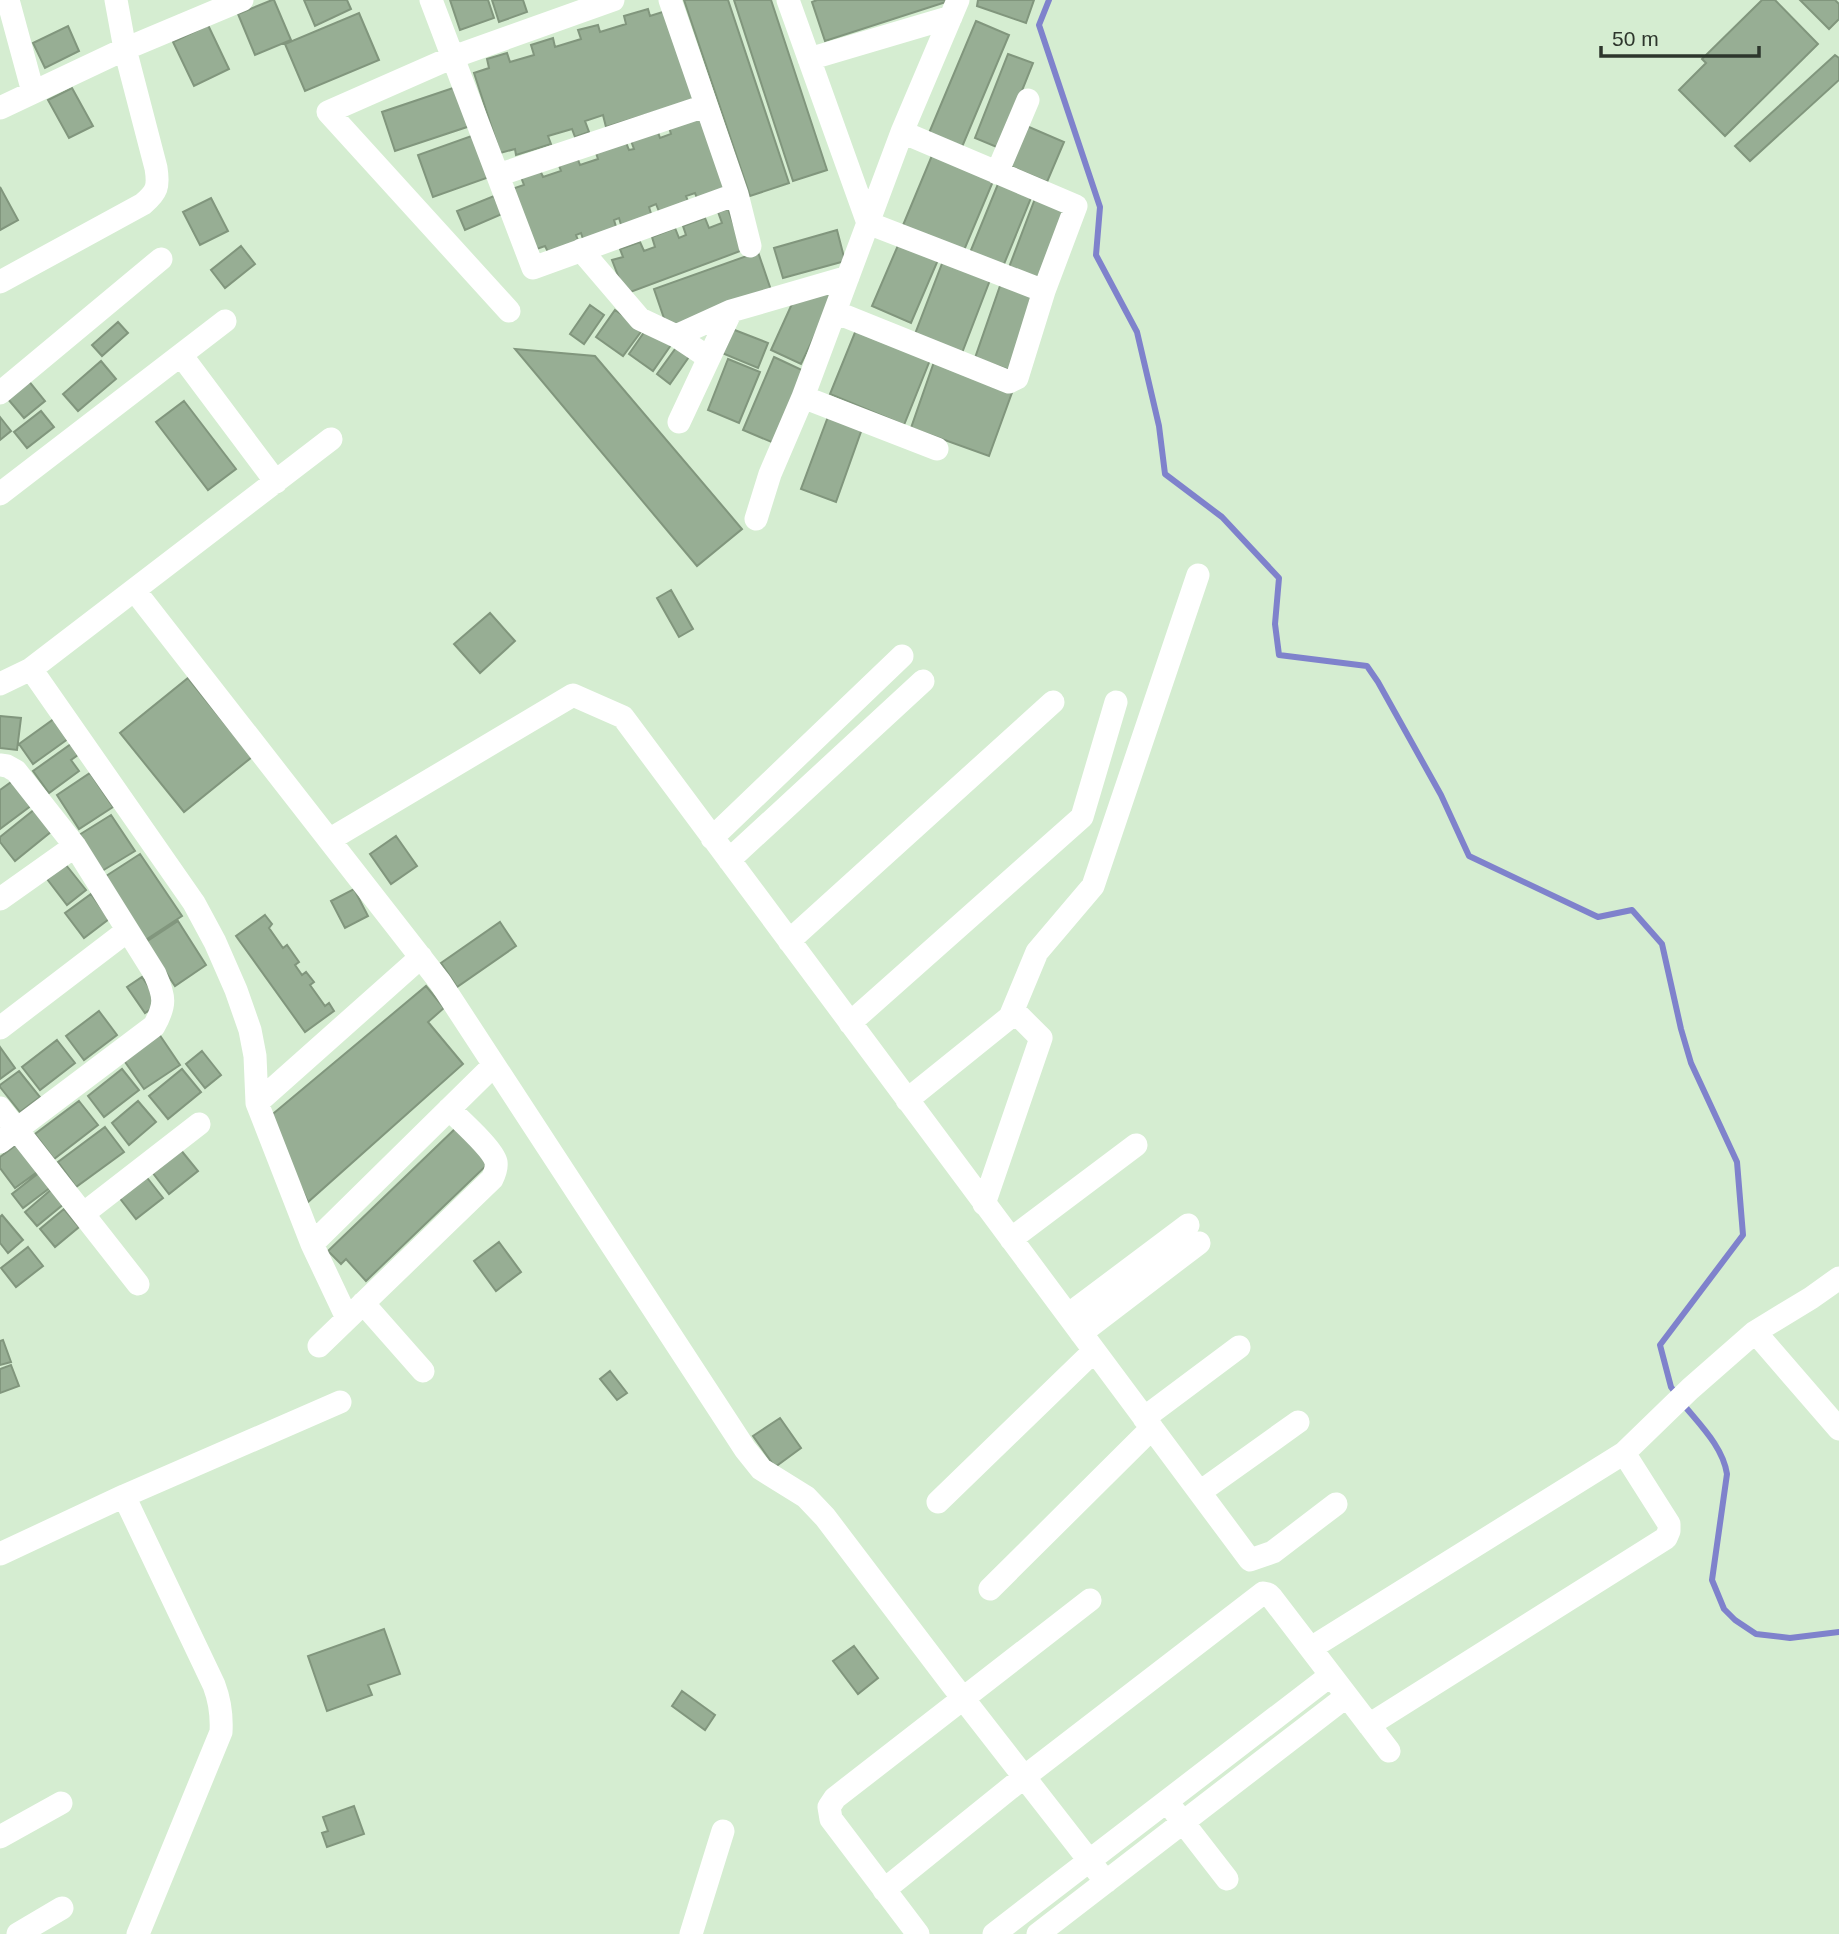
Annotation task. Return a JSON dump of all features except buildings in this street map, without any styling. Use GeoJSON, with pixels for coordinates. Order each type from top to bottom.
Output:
{"type":"FeatureCollection","features":[{"type":"Feature","properties":{"kind":"street"},"geometry":{"type":"LineString","coordinates":[[8,0],[33,92]]}},
{"type":"Feature","properties":{"kind":"street"},"geometry":{"type":"LineString","coordinates":[[0,282],[143,204],[155,194],[158,181],[156,168],[125,49],[116,0]]}},
{"type":"Feature","properties":{"kind":"street"},"geometry":{"type":"LineString","coordinates":[[0,108],[125,49],[242,0]]}},
{"type":"Feature","properties":{"kind":"street"},"geometry":{"type":"LineString","coordinates":[[431,0],[533,268],[737,194]]}},
{"type":"Feature","properties":{"kind":"street"},"geometry":{"type":"LineString","coordinates":[[509,311],[328,113],[453,57],[613,0]]}},
{"type":"Feature","properties":{"kind":"street"},"geometry":{"type":"LineString","coordinates":[[670,0],[737,194],[750,246]]}},
{"type":"Feature","properties":{"kind":"street"},"geometry":{"type":"LineString","coordinates":[[788,0],[868,223],[1044,291]]}},
{"type":"Feature","properties":{"kind":"street"},"geometry":{"type":"LineString","coordinates":[[809,58],[955,8]]}},
{"type":"Feature","properties":{"kind":"street"},"geometry":{"type":"LineString","coordinates":[[755,519],[902,132],[955,8]]}},
{"type":"Feature","properties":{"kind":"street"},"geometry":{"type":"LineString","coordinates":[[997,173],[1028,100]]}},
{"type":"Feature","properties":{"kind":"street"},"geometry":{"type":"LineString","coordinates":[[498,175],[705,106]]}},
{"type":"Feature","properties":{"kind":"street"},"geometry":{"type":"LineString","coordinates":[[835,312],[1009,382],[1017,379],[1044,291],[1076,206],[902,132]]}},
{"type":"Feature","properties":{"kind":"street"},"geometry":{"type":"LineString","coordinates":[[581,250],[639,319],[676,336],[709,358]]}},
{"type":"Feature","properties":{"kind":"street"},"geometry":{"type":"LineString","coordinates":[[0,393],[161,258]]}},
{"type":"Feature","properties":{"kind":"street"},"geometry":{"type":"LineString","coordinates":[[676,336],[731,311],[848,277]]}},
{"type":"Feature","properties":{"kind":"street"},"geometry":{"type":"LineString","coordinates":[[679,422],[731,311]]}},
{"type":"Feature","properties":{"kind":"street"},"geometry":{"type":"LineString","coordinates":[[0,494],[225,321]]}},
{"type":"Feature","properties":{"kind":"street"},"geometry":{"type":"LineString","coordinates":[[181,355],[276,482]]}},
{"type":"Feature","properties":{"kind":"street"},"geometry":{"type":"LineString","coordinates":[[803,397],[937,449]]}},
{"type":"Feature","properties":{"kind":"street"},"geometry":{"type":"LineString","coordinates":[[0,684],[31,669],[331,439]]}},
{"type":"Feature","properties":{"kind":"street"},"geometry":{"type":"LineString","coordinates":[[907,1100],[1010,1017],[1037,952],[1093,886],[1198,575]]}},
{"type":"Feature","properties":{"kind":"street"},"geometry":{"type":"LineString","coordinates":[[135,591],[440,982],[745,1449],[761,1469],[806,1497],[825,1517],[1106,1882]]}},
{"type":"Feature","properties":{"kind":"street"},"geometry":{"type":"LineString","coordinates":[[712,838],[902,656]]}},
{"type":"Feature","properties":{"kind":"street"},"geometry":{"type":"LineString","coordinates":[[31,669],[194,903],[215,942],[250,1030],[255,1056],[257,1103],[312,1244],[355,1311],[423,1371]]}},
{"type":"Feature","properties":{"kind":"street"},"geometry":{"type":"LineString","coordinates":[[729,860],[923,681]]}},
{"type":"Feature","properties":{"kind":"street"},"geometry":{"type":"LineString","coordinates":[[330,840],[573,695],[623,717],[1250,1560],[1273,1552],[1336,1504]]}},
{"type":"Feature","properties":{"kind":"street"},"geometry":{"type":"LineString","coordinates":[[789,941],[1053,702]]}},
{"type":"Feature","properties":{"kind":"street"},"geometry":{"type":"LineString","coordinates":[[850,1023],[1082,817],[1116,702]]}},
{"type":"Feature","properties":{"kind":"street"},"geometry":{"type":"LineString","coordinates":[[2,768],[16,771],[75,846],[159,982],[164,1004],[154,1026],[9,1136]]}},
{"type":"Feature","properties":{"kind":"street"},"geometry":{"type":"LineString","coordinates":[[0,900],[75,846]]}},
{"type":"Feature","properties":{"kind":"street"},"geometry":{"type":"LineString","coordinates":[[0,1028],[127,931]]}},
{"type":"Feature","properties":{"kind":"street"},"geometry":{"type":"LineString","coordinates":[[257,1103],[421,957]]}},
{"type":"Feature","properties":{"kind":"street"},"geometry":{"type":"LineString","coordinates":[[984,1204],[1041,1038],[1013,1010]]}},
{"type":"Feature","properties":{"kind":"street"},"geometry":{"type":"LineString","coordinates":[[312,1244],[494,1065]]}},
{"type":"Feature","properties":{"kind":"street"},"geometry":{"type":"LineString","coordinates":[[0,1108],[9,1136],[83,1214],[138,1284]]}},
{"type":"Feature","properties":{"kind":"street"},"geometry":{"type":"LineString","coordinates":[[319,1346],[492,1178],[496,1171],[496,1160],[491,1151],[449,1109]]}},
{"type":"Feature","properties":{"kind":"street"},"geometry":{"type":"LineString","coordinates":[[83,1214],[199,1124]]}},
{"type":"Feature","properties":{"kind":"street"},"geometry":{"type":"LineString","coordinates":[[1011,1239],[1136,1145]]}},
{"type":"Feature","properties":{"kind":"street"},"geometry":{"type":"LineString","coordinates":[[939,1502],[1081,1333],[1193,1234]]}},
{"type":"Feature","properties":{"kind":"street"},"geometry":{"type":"LineString","coordinates":[[1311,1648],[1624,1454],[1690,1389],[1755,1332],[1839,1278]]}},
{"type":"Feature","properties":{"kind":"street"},"geometry":{"type":"LineString","coordinates":[[1755,1332],[1839,1429]]}},
{"type":"Feature","properties":{"kind":"street"},"geometry":{"type":"LineString","coordinates":[[990,1589],[1148,1423],[1239,1347]]}},
{"type":"Feature","properties":{"kind":"street"},"geometry":{"type":"LineString","coordinates":[[0,1554],[124,1496],[340,1402]]}},
{"type":"Feature","properties":{"kind":"street"},"geometry":{"type":"LineString","coordinates":[[1200,1492],[1298,1422]]}},
{"type":"Feature","properties":{"kind":"street"},"geometry":{"type":"LineString","coordinates":[[1369,1725],[1666,1538],[1669,1524],[1624,1454]]}},
{"type":"Feature","properties":{"kind":"street"},"geometry":{"type":"LineString","coordinates":[[124,1496],[214,1685],[222,1718],[220,1732],[138,1934]]}},
{"type":"Feature","properties":{"kind":"street"},"geometry":{"type":"LineString","coordinates":[[884,1890],[1262,1592],[1272,1598],[1389,1751]]}},
{"type":"Feature","properties":{"kind":"street"},"geometry":{"type":"LineString","coordinates":[[918,1934],[831,1819],[829,1807],[835,1798],[1090,1600]]}},
{"type":"Feature","properties":{"kind":"street"},"geometry":{"type":"LineString","coordinates":[[994,1934],[1331,1675]]}},
{"type":"Feature","properties":{"kind":"street"},"geometry":{"type":"LineString","coordinates":[[1025,1910],[1041,1933],[1347,1696]]}},
{"type":"Feature","properties":{"kind":"street"},"geometry":{"type":"LineString","coordinates":[[1167,1801],[1227,1880]]}},
{"type":"Feature","properties":{"kind":"street"},"geometry":{"type":"LineString","coordinates":[[0,1837],[61,1803]]}},
{"type":"Feature","properties":{"kind":"street"},"geometry":{"type":"LineString","coordinates":[[691,1934],[723,1831]]}},
{"type":"Feature","properties":{"kind":"street"},"geometry":{"type":"LineString","coordinates":[[18,1934],[62,1908]]}},
{"type":"Feature","properties":{"kind":"waterway"},"geometry":{"type":"LineString","coordinates":[[1049,0],[1039,25],[1100,207],[1096,255],[1137,332],[1159,426],[1165,474],[1222,517],[1279,578],[1275,624],[1279,655],[1367,666],[1441,795],[1469,856],[1598,917],[1632,910],[1662,944],[1691,1063],[1737,1162],[1743,1235],[1660,1345],[1671,1387],[1677,1395]]}},
{"type":"Feature","properties":{"kind":"waterway"},"geometry":{"type":"LineString","coordinates":[[1683,1404],[1716,1446],[1725,1464],[1727,1474],[1712,1580],[1724,1609],[1756,1634],[1790,1638],[1839,1632]]}}]}
